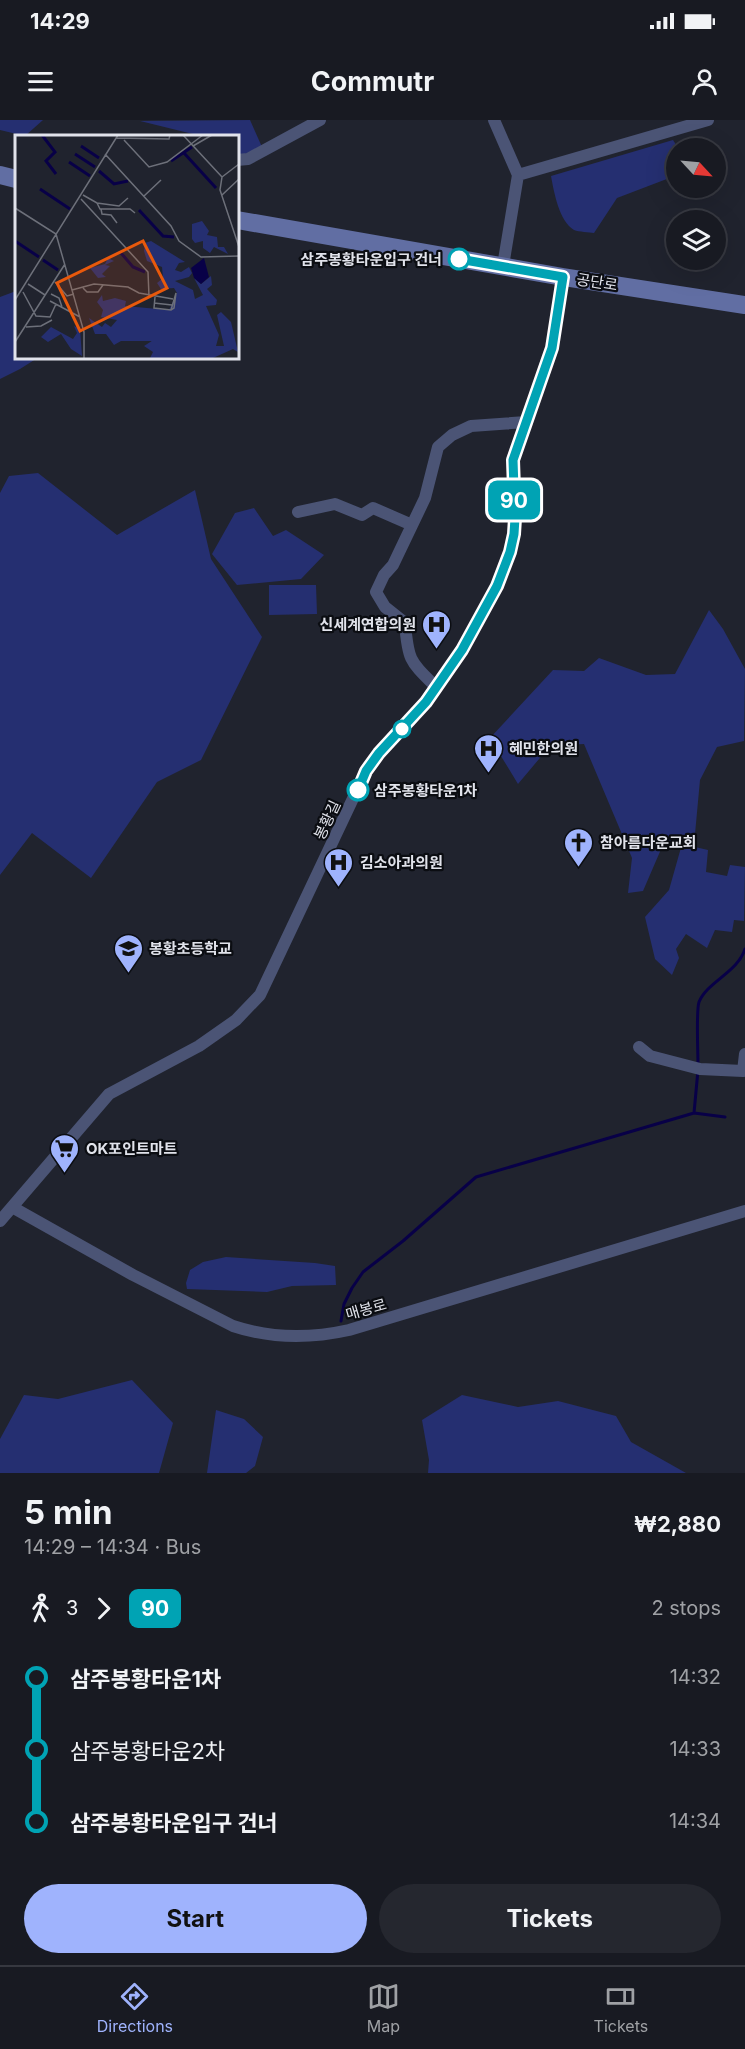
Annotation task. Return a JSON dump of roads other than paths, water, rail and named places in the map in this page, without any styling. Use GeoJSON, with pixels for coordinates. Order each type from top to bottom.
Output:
{"type":"FeatureCollection","features":[{"type":"Feature","properties":{"kind":"street"},"geometry":{"type":"LineString","coordinates":[[238,160],[248,159],[320,120]]}},
{"type":"Feature","properties":{"kind":"street"},"geometry":{"type":"LineString","coordinates":[[494,120],[518,175],[503,266]]}},
{"type":"Feature","properties":{"kind":"street"},"geometry":{"type":"LineString","coordinates":[[518,175],[708,120]]}},
{"type":"Feature","properties":{"kind":"street"},"geometry":{"type":"LineString","coordinates":[[0,175],[15,179]]}},
{"type":"Feature","properties":{"kind":"street","name":"공단로"},"geometry":{"type":"LineString","coordinates":[[238,220],[563,277],[745,305]]}},
{"type":"Feature","properties":{"kind":"street","name":"봉황길"},"geometry":{"type":"LineString","coordinates":[[0,1221],[109,1094],[199,1046],[236,1020],[260,995],[366,771],[436,687],[462,650],[488,606],[510,552],[515,518],[513,460],[552,348],[563,277]]}},
{"type":"Feature","properties":{"kind":"street"},"geometry":{"type":"LineString","coordinates":[[436,687],[413,664],[407,650],[405,623],[385,607],[376,591],[384,575],[393,565],[425,498],[438,447],[452,435],[471,426],[526,422]]}},
{"type":"Feature","properties":{"kind":"street"},"geometry":{"type":"LineString","coordinates":[[298,512],[335,504],[362,515],[373,508],[412,525]]}},
{"type":"Feature","properties":{"kind":"street"},"geometry":{"type":"LineString","coordinates":[[639,1047],[650,1056],[700,1069],[730,1071],[743,1071],[745,1054]]}},
{"type":"Feature","properties":{"kind":"street","name":"매봉로"},"geometry":{"type":"LineString","coordinates":[[12,1207],[133,1275],[233,1326],[283,1337],[349,1330],[745,1211]]}},
{"type":"Feature","properties":{"kind":"waterway"},"geometry":{"type":"LineString","coordinates":[[698,1064],[699,1002],[703,995],[736,964],[745,949]]}},
{"type":"Feature","properties":{"kind":"waterway"},"geometry":{"type":"LineString","coordinates":[[694,1113],[698,1070]]}},
{"type":"Feature","properties":{"kind":"waterway"},"geometry":{"type":"LineString","coordinates":[[341,1321],[344,1304],[363,1272],[403,1241],[476,1177],[694,1113],[725,1117]]}},
{"type":"Feature","properties":{"kind":"place","name":"삼주봉황타운입구 건너"},"geometry":{"type":"Point","coordinates":[459,259]}},
{"type":"Feature","properties":{"kind":"place","name":"신세계연합의원"},"geometry":{"type":"Point","coordinates":[437,650]}},
{"type":"Feature","properties":{"kind":"place","name":"혜민한의원"},"geometry":{"type":"Point","coordinates":[488,774]}},
{"type":"Feature","properties":{"kind":"place","name":"삼주봉황타운1차"},"geometry":{"type":"Point","coordinates":[358,790]}},
{"type":"Feature","properties":{"kind":"place","name":"참아름다운교회"},"geometry":{"type":"Point","coordinates":[579,868]}},
{"type":"Feature","properties":{"kind":"place","name":"김소아과의원"},"geometry":{"type":"Point","coordinates":[339,888]}},
{"type":"Feature","properties":{"kind":"place","name":"봉황초등학교"},"geometry":{"type":"Point","coordinates":[128,974]}},
{"type":"Feature","properties":{"kind":"place","name":"OK포인트마트"},"geometry":{"type":"Point","coordinates":[65,1174]}}]}
